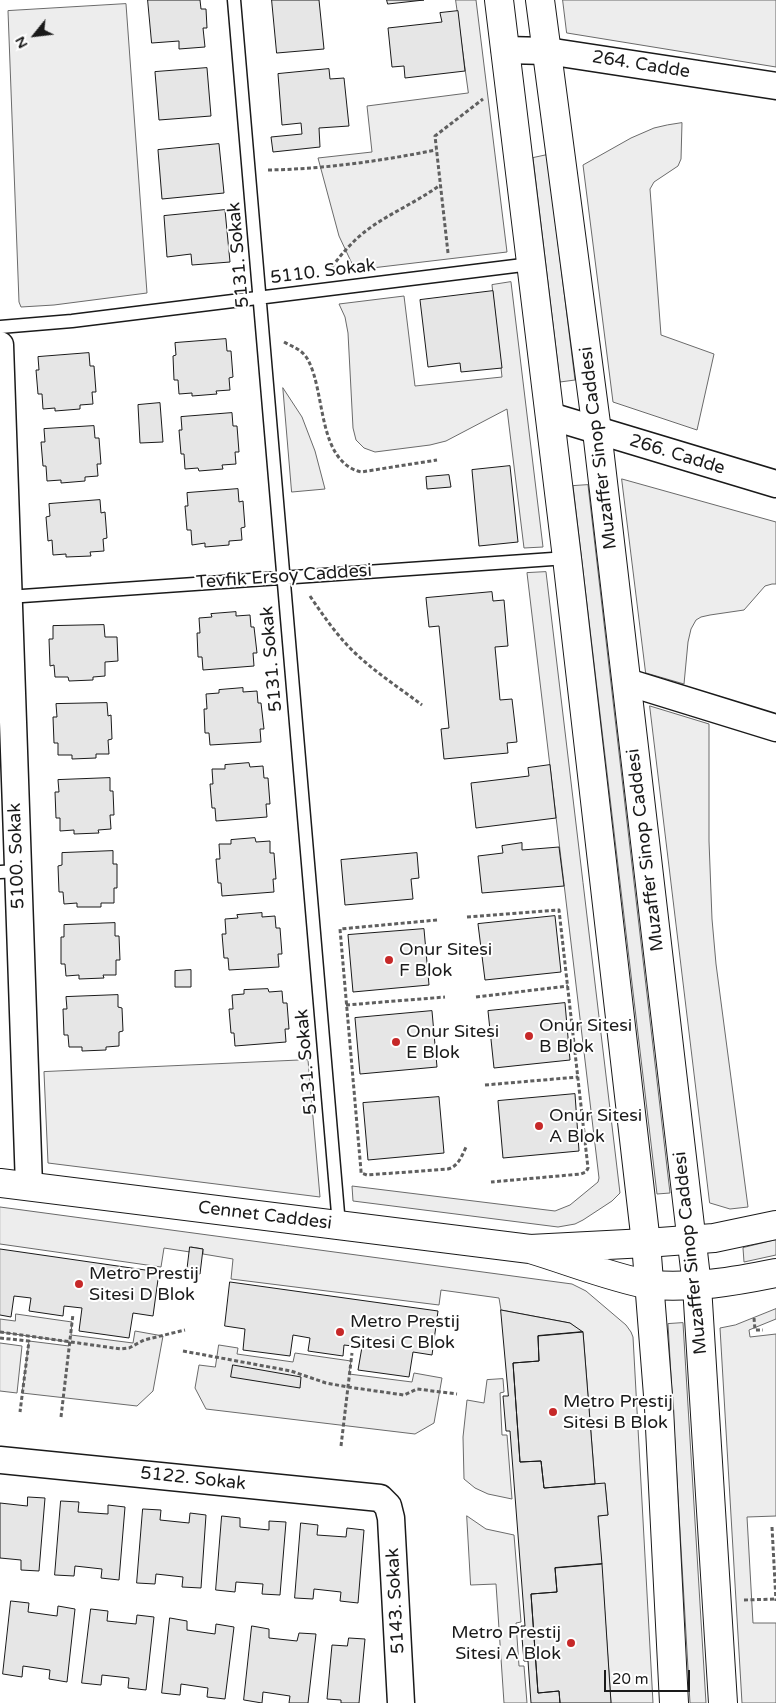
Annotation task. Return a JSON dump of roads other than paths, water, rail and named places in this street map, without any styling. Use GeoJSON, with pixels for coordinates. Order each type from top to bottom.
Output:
{"type":"FeatureCollection","features":[{"type":"Feature","properties":{"kind":"main road"},"geometry":{"type":"LineString","coordinates":[[499,0],[567,558],[646,1243],[659,1408],[674,1703]]}},
{"type":"Feature","properties":{"kind":"main road","name":"Muzaffer Sinop Caddesi"},"geometry":{"type":"LineString","coordinates":[[540,0],[597,431],[697,1286],[723,1703]]}},
{"type":"Feature","properties":{"kind":"main road","name":"Cennet Caddesi"},"geometry":{"type":"LineString","coordinates":[[0,1183],[530,1249],[610,1276],[650,1285],[697,1286],[776,1273]]}},
{"type":"Feature","properties":{"kind":"main road","name":"Cennet Caddesi"},"geometry":{"type":"LineString","coordinates":[[530,1249],[692,1240],[731,1235],[776,1225]]}},
{"type":"Feature","properties":{"kind":"street","name":"264. Cadde"},"geometry":{"type":"LineString","coordinates":[[505,50],[547,51],[776,86]]}},
{"type":"Feature","properties":{"kind":"street","name":"5100. Sokak"},"geometry":{"type":"LineString","coordinates":[[0,345],[9,872],[29,1186]]}},
{"type":"Feature","properties":{"kind":"street","name":"266. Cadde"},"geometry":{"type":"LineString","coordinates":[[550,416],[776,484]]}},
{"type":"Feature","properties":{"kind":"street"},"geometry":{"type":"LineString","coordinates":[[627,682],[776,728]]}},
{"type":"Feature","properties":{"kind":"street","name":"5122. Sokak"},"geometry":{"type":"LineString","coordinates":[[0,1460],[375,1497],[384,1501]]}},
{"type":"Feature","properties":{"kind":"street","name":"5143. Sokak"},"geometry":{"type":"LineString","coordinates":[[384,1501],[388,1506],[391,1518],[402,1703]]}},
{"type":"Feature","properties":{"kind":"lane","name":"5131. Sokak"},"geometry":{"type":"LineString","coordinates":[[234,0],[339,1225]]}},
{"type":"Feature","properties":{"kind":"lane","name":"5110. Sokak"},"geometry":{"type":"LineString","coordinates":[[0,327],[72,321],[531,264]]}},
{"type":"Feature","properties":{"kind":"lane","name":"Tevfik Ersoy Caddesi"},"geometry":{"type":"LineString","coordinates":[[4,597],[567,558]]}},
{"type":"Feature","properties":{"kind":"place","name":"Onur Sitesi F Blok"},"geometry":{"type":"Point","coordinates":[389,960]}},
{"type":"Feature","properties":{"kind":"place","name":"Onur Sitesi B Blok"},"geometry":{"type":"Point","coordinates":[529,1036]}},
{"type":"Feature","properties":{"kind":"place","name":"Onur Sitesi E Blok"},"geometry":{"type":"Point","coordinates":[396,1042]}},
{"type":"Feature","properties":{"kind":"place","name":"Onur Sitesi A Blok"},"geometry":{"type":"Point","coordinates":[539,1126]}},
{"type":"Feature","properties":{"kind":"place","name":"Metro Prestij Sitesi D Blok"},"geometry":{"type":"Point","coordinates":[79,1284]}},
{"type":"Feature","properties":{"kind":"place","name":"Metro Prestij Sitesi C Blok"},"geometry":{"type":"Point","coordinates":[340,1332]}},
{"type":"Feature","properties":{"kind":"place","name":"Metro Prestij Sitesi B Blok"},"geometry":{"type":"Point","coordinates":[553,1412]}},
{"type":"Feature","properties":{"kind":"place","name":"Metro Prestij Sitesi A Blok"},"geometry":{"type":"Point","coordinates":[571,1643]}}]}
